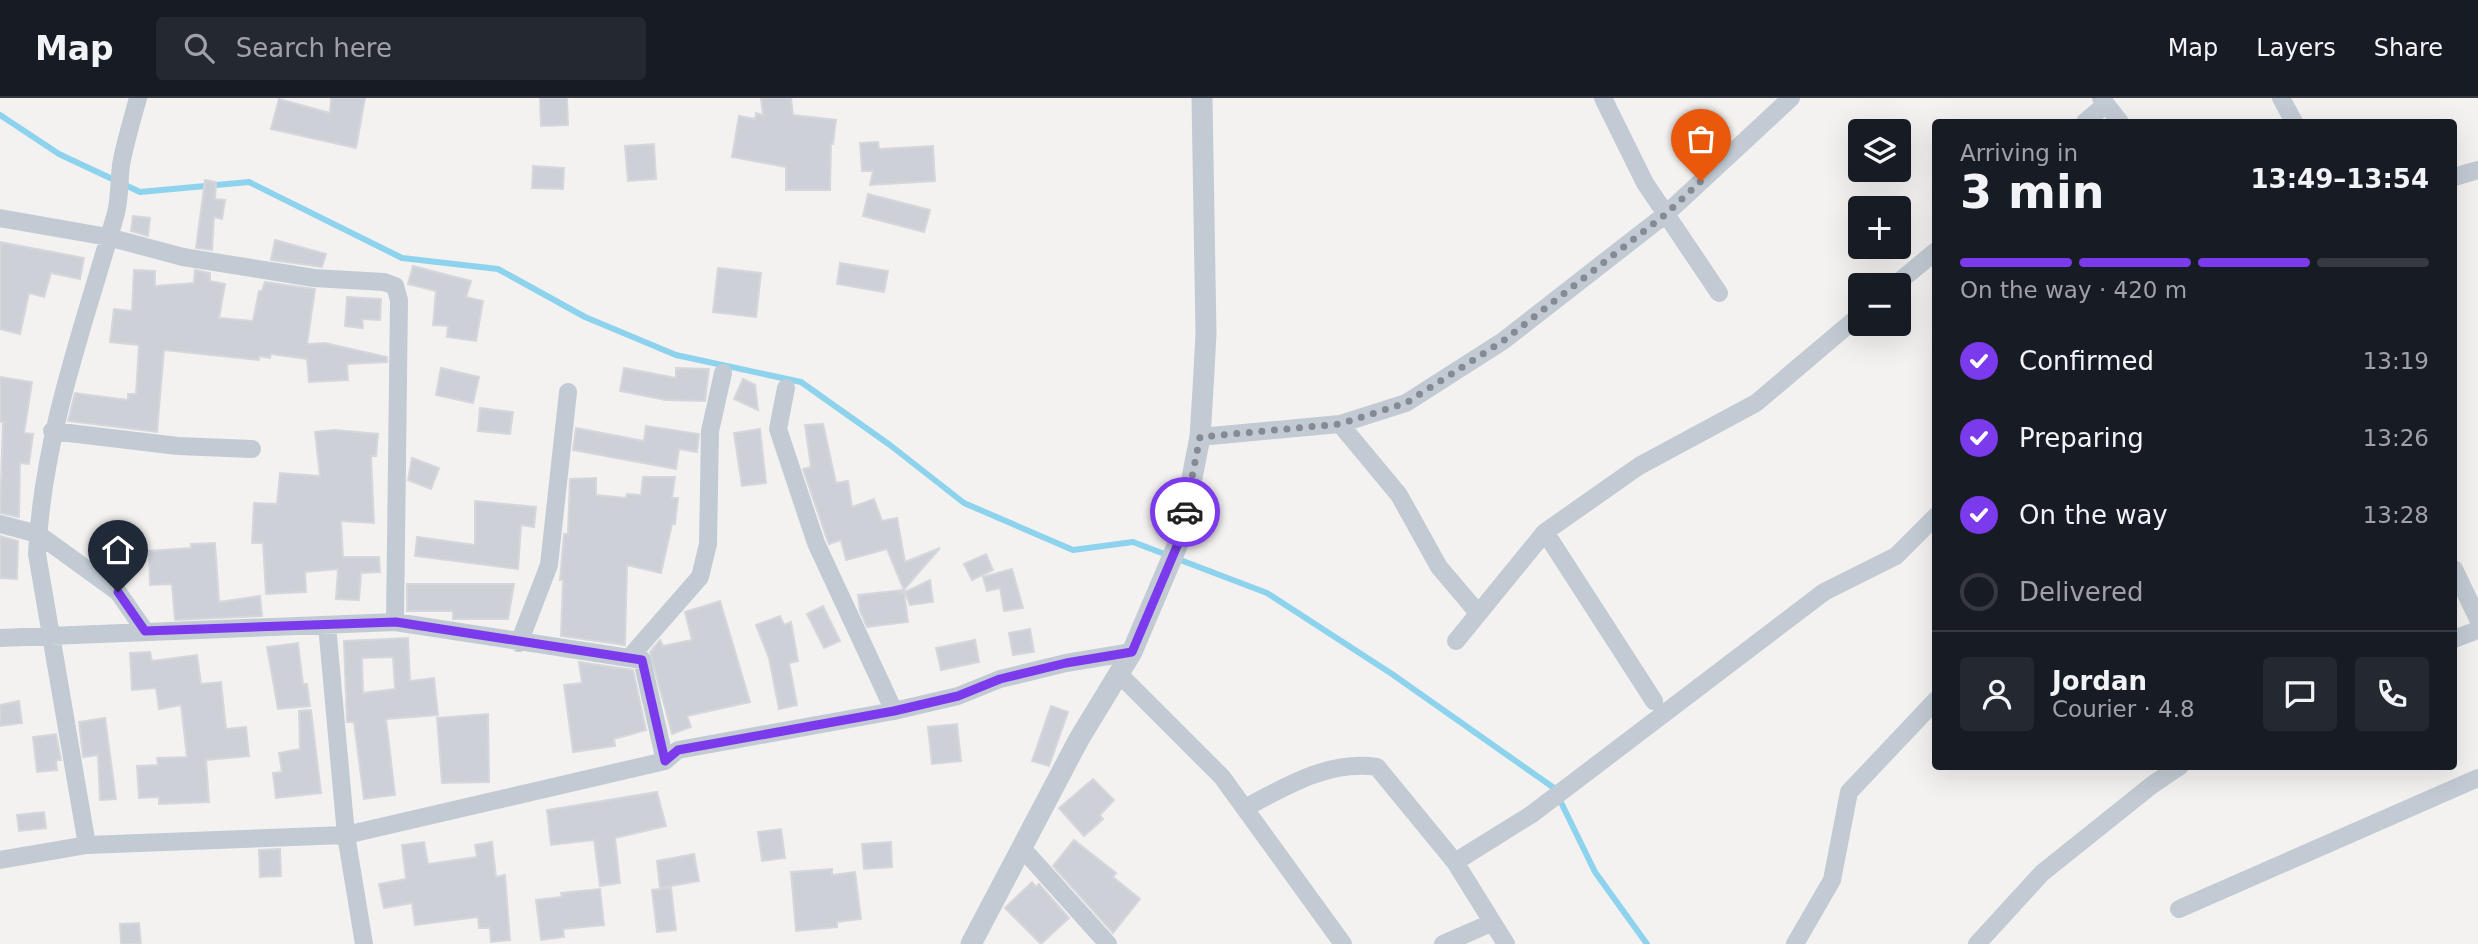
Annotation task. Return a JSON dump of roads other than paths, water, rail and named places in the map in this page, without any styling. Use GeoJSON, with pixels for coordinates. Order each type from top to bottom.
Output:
{"type":"FeatureCollection","features":[{"type":"Feature","properties":{"kind":"street"},"geometry":{"type":"LineString","coordinates":[[87,845],[37,554],[38,534],[52,431],[68,368],[117,209],[121,166],[138,98]]}},
{"type":"Feature","properties":{"kind":"street"},"geometry":{"type":"LineString","coordinates":[[971,944],[1079,739],[1132,652],[1180,539],[1200,437],[1206,334],[1202,98]]}},
{"type":"Feature","properties":{"kind":"street"},"geometry":{"type":"LineString","coordinates":[[1603,98],[1645,183],[1719,293]]}},
{"type":"Feature","properties":{"kind":"street"},"geometry":{"type":"LineString","coordinates":[[1200,437],[1340,424],[1406,403],[1503,341],[1666,214],[1791,98]]}},
{"type":"Feature","properties":{"kind":"street"},"geometry":{"type":"LineString","coordinates":[[2281,98],[2292,119]]}},
{"type":"Feature","properties":{"kind":"street"},"geometry":{"type":"LineString","coordinates":[[2088,119],[2103,101],[2118,119]]}},
{"type":"Feature","properties":{"kind":"street"},"geometry":{"type":"LineString","coordinates":[[2457,176],[2478,170]]}},
{"type":"Feature","properties":{"kind":"street"},"geometry":{"type":"LineString","coordinates":[[0,219],[108,237],[183,257],[314,278],[384,282],[396,286],[399,341],[396,622]]}},
{"type":"Feature","properties":{"kind":"street"},"geometry":{"type":"LineString","coordinates":[[1909,273],[1932,254]]}},
{"type":"Feature","properties":{"kind":"street"},"geometry":{"type":"LineString","coordinates":[[1456,640],[1545,532],[1639,466],[1756,403],[1848,325]]}},
{"type":"Feature","properties":{"kind":"street"},"geometry":{"type":"LineString","coordinates":[[629,657],[700,577],[708,544],[710,431],[723,373]]}},
{"type":"Feature","properties":{"kind":"street"},"geometry":{"type":"LineString","coordinates":[[786,388],[778,429],[816,543],[894,711]]}},
{"type":"Feature","properties":{"kind":"street"},"geometry":{"type":"LineString","coordinates":[[519,643],[550,565],[568,392]]}},
{"type":"Feature","properties":{"kind":"street"},"geometry":{"type":"LineString","coordinates":[[1340,424],[1399,495],[1439,567],[1478,613]]}},
{"type":"Feature","properties":{"kind":"street"},"geometry":{"type":"LineString","coordinates":[[52,431],[178,446],[252,449]]}},
{"type":"Feature","properties":{"kind":"street"},"geometry":{"type":"LineString","coordinates":[[1455,862],[1532,814],[1580,779],[1824,592],[1896,556],[1932,520]]}},
{"type":"Feature","properties":{"kind":"street"},"geometry":{"type":"LineString","coordinates":[[0,524],[38,534],[118,592],[145,631]]}},
{"type":"Feature","properties":{"kind":"street"},"geometry":{"type":"LineString","coordinates":[[1545,532],[1654,701]]}},
{"type":"Feature","properties":{"kind":"street"},"geometry":{"type":"LineString","coordinates":[[2457,575],[2478,619]]}},
{"type":"Feature","properties":{"kind":"street"},"geometry":{"type":"LineString","coordinates":[[0,638],[396,622],[519,643],[629,657],[642,660],[665,761]]}},
{"type":"Feature","properties":{"kind":"street"},"geometry":{"type":"LineString","coordinates":[[327,625],[346,835],[364,944]]}},
{"type":"Feature","properties":{"kind":"street"},"geometry":{"type":"LineString","coordinates":[[2457,638],[2478,630]]}},
{"type":"Feature","properties":{"kind":"street"},"geometry":{"type":"LineString","coordinates":[[0,860],[87,845],[346,835],[665,761],[678,750],[894,711],[958,696],[1000,679],[1066,663],[1132,652]]}},
{"type":"Feature","properties":{"kind":"street"},"geometry":{"type":"LineString","coordinates":[[1119,674],[1222,776],[1343,944]]}},
{"type":"Feature","properties":{"kind":"street"},"geometry":{"type":"LineString","coordinates":[[1795,944],[1832,880],[1849,792],[1932,704]]}},
{"type":"Feature","properties":{"kind":"street"},"geometry":{"type":"LineString","coordinates":[[1245,808],[1301,778],[1354,764],[1377,767],[1455,862],[1506,944]]}},
{"type":"Feature","properties":{"kind":"street"},"geometry":{"type":"LineString","coordinates":[[1977,944],[2042,873],[2174,770]]}},
{"type":"Feature","properties":{"kind":"street"},"geometry":{"type":"LineString","coordinates":[[2179,909],[2478,778]]}},
{"type":"Feature","properties":{"kind":"street"},"geometry":{"type":"LineString","coordinates":[[1022,848],[1108,944]]}},
{"type":"Feature","properties":{"kind":"street"},"geometry":{"type":"LineString","coordinates":[[1443,944],[1491,923]]}},
{"type":"Feature","properties":{"kind":"waterway"},"geometry":{"type":"LineString","coordinates":[[0,115],[59,154],[140,192],[249,182],[402,258],[498,269],[585,317],[676,355],[801,382],[890,445],[964,503],[1073,550],[1133,542],[1267,593],[1392,674],[1554,788],[1595,872],[1647,944]]}}]}
